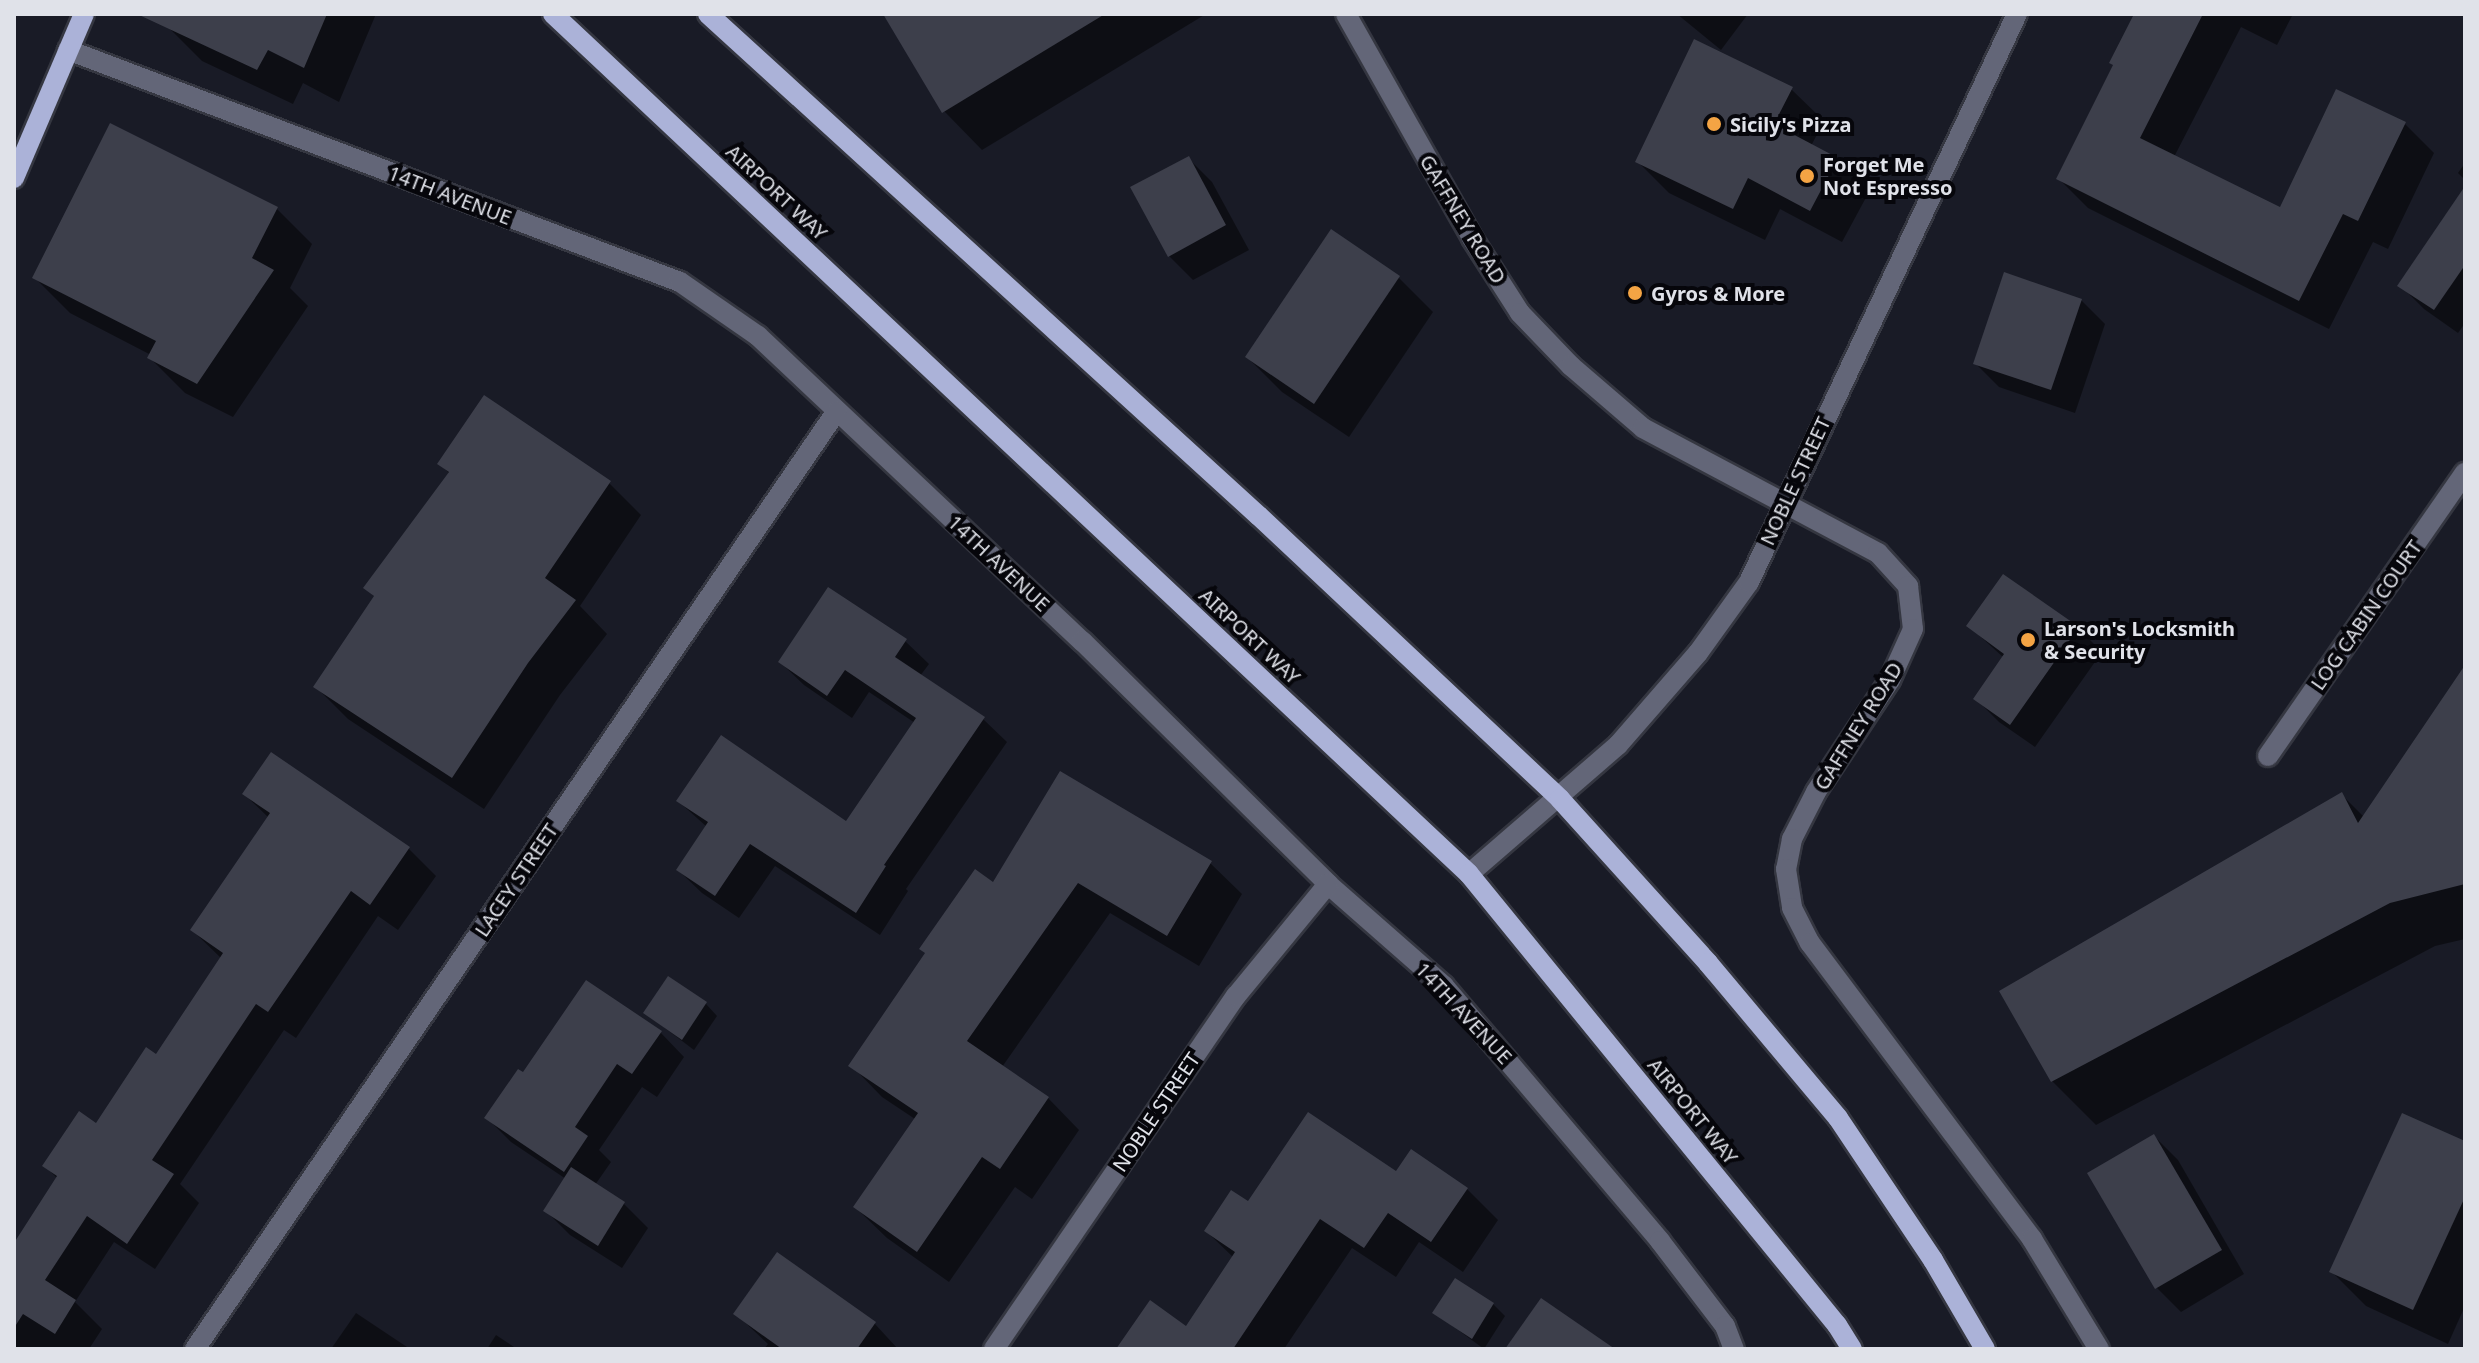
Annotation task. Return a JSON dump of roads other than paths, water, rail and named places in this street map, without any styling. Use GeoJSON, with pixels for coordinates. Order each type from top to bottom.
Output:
{"type":"FeatureCollection","features":[{"type":"Feature","properties":{"kind":"main road"},"geometry":{"type":"LineString","coordinates":[[14,178],[84,14]]}},
{"type":"Feature","properties":{"kind":"main road","name":"AIRPORT WAY"},"geometry":{"type":"LineString","coordinates":[[553,14],[1469,874],[1827,1313],[1852,1349]]}},
{"type":"Feature","properties":{"kind":"main road"},"geometry":{"type":"LineString","coordinates":[[708,14],[1247,505],[1560,799],[1708,963],[1838,1118],[1933,1260],[1985,1349]]}},
{"type":"Feature","properties":{"kind":"street","name":"GAFFNEY ROAD"},"geometry":{"type":"LineString","coordinates":[[1346,14],[1472,238],[1520,313],[1571,366],[1643,428],[1878,553],[1908,586],[1913,629],[1890,680],[1816,792],[1792,839],[1786,869],[1792,908],[1810,943],[2032,1239],[2099,1349]]}},
{"type":"Feature","properties":{"kind":"street","name":"NOBLE STREET"},"geometry":{"type":"LineString","coordinates":[[1469,874],[1560,799],[1618,745],[1698,653],[1749,582],[2017,14]]}},
{"type":"Feature","properties":{"kind":"street","name":"14TH AVENUE"},"geometry":{"type":"LineString","coordinates":[[68,50],[680,282],[758,336],[1083,642],[1328,884],[1444,986],[1660,1241],[1725,1326],[1734,1349]]}},
{"type":"Feature","properties":{"kind":"street","name":"LACEY STREET"},"geometry":{"type":"LineString","coordinates":[[195,1349],[836,412]]}},
{"type":"Feature","properties":{"kind":"street","name":"LOG CABIN COURT"},"geometry":{"type":"LineString","coordinates":[[2268,756],[2465,473]]}},
{"type":"Feature","properties":{"kind":"street","name":"NOBLE STREET"},"geometry":{"type":"LineString","coordinates":[[994,1349],[1236,996],[1328,884]]}},
{"type":"Feature","properties":{"kind":"place","name":"Sicily's Pizza"},"geometry":{"type":"Point","coordinates":[1714,124]}},
{"type":"Feature","properties":{"kind":"place","name":"Forget Me Not Espresso"},"geometry":{"type":"Point","coordinates":[1807,176]}},
{"type":"Feature","properties":{"kind":"place","name":"Gyros & More"},"geometry":{"type":"Point","coordinates":[1635,293]}},
{"type":"Feature","properties":{"kind":"place","name":"Larson's Locksmith & Security"},"geometry":{"type":"Point","coordinates":[2028,640]}}]}
